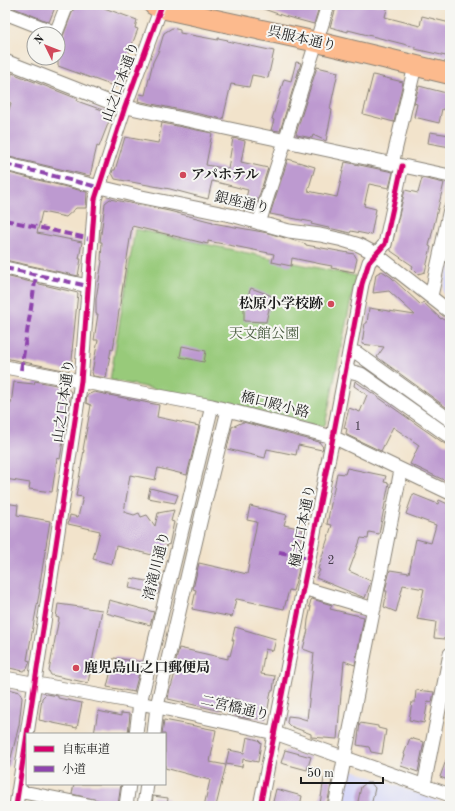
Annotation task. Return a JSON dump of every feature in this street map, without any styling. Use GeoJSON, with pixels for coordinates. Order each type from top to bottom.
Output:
{"type":"FeatureCollection","features":[{"type":"Feature","properties":{"kind":"highway","name":"呉服本通り"},"geometry":{"type":"LineString","coordinates":[[159,6],[450,74]]}},
{"type":"Feature","properties":{"kind":"street"},"geometry":{"type":"LineString","coordinates":[[5,13],[56,33],[67,5]]}},
{"type":"Feature","properties":{"kind":"street"},"geometry":{"type":"LineString","coordinates":[[259,223],[328,5]]}},
{"type":"Feature","properties":{"kind":"street","name":"山之口本通り"},"geometry":{"type":"LineString","coordinates":[[27,733],[81,381],[94,205],[98,187],[159,6]]}},
{"type":"Feature","properties":{"kind":"street"},"geometry":{"type":"LineString","coordinates":[[5,61],[117,105],[450,176]]}},
{"type":"Feature","properties":{"kind":"street","name":"樋之口本通り"},"geometry":{"type":"LineString","coordinates":[[260,806],[362,284],[369,262],[385,244],[397,165],[416,66]]}},
{"type":"Feature","properties":{"kind":"street","name":"銀座通り"},"geometry":{"type":"LineString","coordinates":[[5,164],[98,187],[209,212],[235,216],[289,231],[320,234],[359,245],[376,254],[450,312]]}},
{"type":"Feature","properties":{"kind":"street"},"geometry":{"type":"LineString","coordinates":[[431,296],[450,209]]}},
{"type":"Feature","properties":{"kind":"street"},"geometry":{"type":"LineString","coordinates":[[5,268],[88,286]]}},
{"type":"Feature","properties":{"kind":"street"},"geometry":{"type":"LineString","coordinates":[[348,352],[357,353],[450,420]]}},
{"type":"Feature","properties":{"kind":"street","name":"橋口殿小路"},"geometry":{"type":"LineString","coordinates":[[5,367],[212,406],[333,437],[450,493]]}},
{"type":"Feature","properties":{"kind":"street"},"geometry":{"type":"LineString","coordinates":[[345,370],[361,374],[450,437]]}},
{"type":"Feature","properties":{"kind":"street","name":"清滝川通り"},"geometry":{"type":"LineString","coordinates":[[136,733],[140,703],[212,406]]}},
{"type":"Feature","properties":{"kind":"street"},"geometry":{"type":"LineString","coordinates":[[154,733],[157,706],[228,410]]}},
{"type":"Feature","properties":{"kind":"street"},"geometry":{"type":"LineString","coordinates":[[335,806],[401,470]]}},
{"type":"Feature","properties":{"kind":"street"},"geometry":{"type":"LineString","coordinates":[[187,510],[202,514]]}},
{"type":"Feature","properties":{"kind":"street"},"geometry":{"type":"LineString","coordinates":[[303,588],[374,609]]}},
{"type":"Feature","properties":{"kind":"street"},"geometry":{"type":"LineString","coordinates":[[164,603],[180,608]]}},
{"type":"Feature","properties":{"kind":"street"},"geometry":{"type":"LineString","coordinates":[[424,786],[450,654]]}},
{"type":"Feature","properties":{"kind":"street","name":"二宮橋通り"},"geometry":{"type":"LineString","coordinates":[[5,678],[157,706],[275,733],[450,795]]}},
{"type":"Feature","properties":{"kind":"street","name":"山之口本通り"},"geometry":{"type":"LineString","coordinates":[[16,806],[26,737]]}},
{"type":"Feature","properties":{"kind":"street"},"geometry":{"type":"LineString","coordinates":[[126,806],[129,785]]}},
{"type":"Feature","properties":{"kind":"street"},"geometry":{"type":"LineString","coordinates":[[144,806],[147,785]]}},
{"type":"Feature","properties":{"kind":"street"},"geometry":{"type":"LineString","coordinates":[[18,791],[93,806]]}},
{"type":"Feature","properties":{"kind":"shaded area"},"geometry":{"type":"Polygon","coordinates":[[[450,257],[450,301],[444,296],[443,290],[450,257]]]}},
{"type":"Feature","properties":{"kind":"shaded area"},"geometry":{"type":"Polygon","coordinates":[[[350,769],[450,806],[340,806],[346,773],[350,769]]]}},
{"type":"Feature","properties":{"kind":"green space","name":"天文館公園"},"geometry":{"type":"Polygon","coordinates":[[[135,229],[356,276],[325,425],[321,427],[229,404],[110,380],[135,229]]]}},
{"type":"Feature","properties":{"kind":"building"},"geometry":{"type":"Polygon","coordinates":[[[56,5],[49,22],[9,6],[56,5]]]}},
{"type":"Feature","properties":{"kind":"building"},"geometry":{"type":"Polygon","coordinates":[[[75,5],[96,5],[137,20],[135,28],[138,29],[116,87],[58,66],[66,66],[66,28],[75,5]]]}},
{"type":"Feature","properties":{"kind":"building"},"geometry":{"type":"Polygon","coordinates":[[[313,5],[319,7],[314,24],[284,16],[255,6],[313,5]]]}},
{"type":"Feature","properties":{"kind":"building"},"geometry":{"type":"Polygon","coordinates":[[[337,5],[388,5],[385,17],[420,26],[422,16],[450,23],[450,57],[415,49],[415,47],[348,30],[348,32],[330,27],[337,5]]]}},
{"type":"Feature","properties":{"kind":"building"},"geometry":{"type":"Polygon","coordinates":[[[172,28],[180,30],[180,33],[218,40],[218,38],[274,51],[268,78],[252,75],[249,87],[231,84],[223,119],[138,101],[140,94],[145,95],[153,62],[159,50],[164,33],[172,28]]]}},
{"type":"Feature","properties":{"kind":"building"},"geometry":{"type":"Polygon","coordinates":[[[296,62],[301,63],[280,131],[271,130],[274,120],[272,119],[284,79],[291,81],[296,62]]]}},
{"type":"Feature","properties":{"kind":"building"},"geometry":{"type":"Polygon","coordinates":[[[317,67],[338,72],[330,109],[332,110],[326,141],[313,135],[312,138],[297,135],[296,133],[317,67]]]}},
{"type":"Feature","properties":{"kind":"building"},"geometry":{"type":"Polygon","coordinates":[[[12,73],[78,99],[77,101],[108,112],[111,116],[99,147],[97,146],[90,176],[5,156],[5,123],[11,103],[5,101],[5,97],[12,73]]]}},
{"type":"Feature","properties":{"kind":"building"},"geometry":{"type":"Polygon","coordinates":[[[373,75],[403,82],[394,122],[363,114],[373,75]]]}},
{"type":"Feature","properties":{"kind":"building"},"geometry":{"type":"Polygon","coordinates":[[[419,86],[450,94],[450,111],[442,109],[439,123],[414,117],[417,104],[414,103],[419,86]]]}},
{"type":"Feature","properties":{"kind":"building"},"geometry":{"type":"Polygon","coordinates":[[[162,123],[212,133],[206,165],[228,169],[233,138],[245,141],[241,162],[268,168],[254,212],[243,209],[248,190],[212,181],[208,199],[170,189],[115,179],[112,173],[113,170],[115,170],[125,137],[158,143],[162,123]]]}},
{"type":"Feature","properties":{"kind":"building"},"geometry":{"type":"Polygon","coordinates":[[[430,132],[450,135],[450,147],[428,143],[430,132]]]}},
{"type":"Feature","properties":{"kind":"building"},"geometry":{"type":"Polygon","coordinates":[[[288,159],[315,167],[308,191],[337,197],[345,162],[393,172],[389,188],[369,184],[364,206],[376,209],[371,235],[351,231],[350,233],[311,224],[312,222],[270,214],[288,159]]]}},
{"type":"Feature","properties":{"kind":"building"},"geometry":{"type":"Polygon","coordinates":[[[5,172],[87,192],[86,208],[76,208],[66,217],[42,212],[37,233],[82,242],[78,276],[5,260],[5,186],[8,174],[5,172]]]}},
{"type":"Feature","properties":{"kind":"building"},"geometry":{"type":"Polygon","coordinates":[[[422,178],[444,183],[429,246],[431,247],[425,272],[418,274],[412,268],[413,266],[391,251],[391,249],[405,190],[418,193],[422,178]]]}},
{"type":"Feature","properties":{"kind":"building"},"geometry":{"type":"Polygon","coordinates":[[[110,199],[169,211],[213,223],[268,233],[306,245],[354,254],[357,259],[354,272],[292,258],[291,266],[272,262],[274,254],[208,241],[208,244],[132,226],[113,350],[111,349],[106,378],[93,376],[92,372],[98,340],[94,340],[98,314],[96,314],[96,299],[102,261],[102,242],[100,242],[105,203],[110,199]]]}},
{"type":"Feature","properties":{"kind":"building"},"geometry":{"type":"Polygon","coordinates":[[[382,271],[391,277],[421,305],[423,302],[441,319],[442,318],[450,324],[450,410],[377,357],[384,347],[362,344],[369,308],[415,315],[389,291],[373,293],[376,274],[382,271]]]}},
{"type":"Feature","properties":{"kind":"building"},"geometry":{"type":"Polygon","coordinates":[[[5,276],[78,293],[71,367],[68,371],[5,358],[5,276]]]}},
{"type":"Feature","properties":{"kind":"building"},"geometry":{"type":"Polygon","coordinates":[[[251,288],[272,296],[266,322],[244,321],[244,304],[251,288]]]}},
{"type":"Feature","properties":{"kind":"building"},"geometry":{"type":"Polygon","coordinates":[[[182,346],[206,351],[204,362],[180,357],[182,346]]]}},
{"type":"Feature","properties":{"kind":"building"},"geometry":{"type":"Polygon","coordinates":[[[35,381],[67,387],[71,392],[60,459],[57,458],[52,492],[29,489],[30,483],[5,479],[5,403],[11,404],[14,382],[34,384],[35,381]]]}},
{"type":"Feature","properties":{"kind":"building"},"geometry":{"type":"Polygon","coordinates":[[[355,381],[445,444],[450,445],[450,483],[410,464],[419,445],[393,427],[381,451],[347,435],[347,429],[344,428],[349,408],[360,412],[367,395],[354,386],[355,381]]]}},
{"type":"Feature","properties":{"kind":"building"},"geometry":{"type":"Polygon","coordinates":[[[94,392],[159,405],[157,417],[199,426],[187,475],[158,468],[155,480],[130,475],[124,512],[134,515],[139,513],[141,517],[147,515],[155,526],[158,513],[174,510],[171,521],[174,522],[169,545],[167,544],[164,558],[116,546],[112,564],[93,559],[100,531],[68,524],[70,515],[78,517],[83,497],[76,496],[91,405],[86,403],[87,395],[94,392]]]}},
{"type":"Feature","properties":{"kind":"building"},"geometry":{"type":"Polygon","coordinates":[[[243,422],[319,442],[323,447],[322,450],[298,445],[296,455],[267,449],[265,458],[227,449],[232,427],[243,422]]]}},
{"type":"Feature","properties":{"kind":"building"},"geometry":{"type":"Polygon","coordinates":[[[347,468],[386,476],[384,482],[389,483],[379,534],[369,532],[368,539],[361,538],[349,571],[371,581],[365,598],[316,578],[320,570],[318,569],[332,525],[327,524],[337,473],[345,474],[347,468]]]}},
{"type":"Feature","properties":{"kind":"building"},"geometry":{"type":"Polygon","coordinates":[[[150,488],[178,495],[175,503],[148,498],[150,488]]]}},
{"type":"Feature","properties":{"kind":"building"},"geometry":{"type":"Polygon","coordinates":[[[413,494],[438,504],[439,500],[450,505],[450,604],[445,639],[434,638],[436,622],[417,619],[424,589],[403,585],[396,612],[384,607],[387,591],[385,591],[390,570],[409,573],[416,539],[431,543],[436,525],[406,514],[413,494]]]}},
{"type":"Feature","properties":{"kind":"building"},"geometry":{"type":"Polygon","coordinates":[[[5,503],[18,505],[17,515],[50,521],[40,589],[27,660],[30,661],[27,669],[23,671],[5,667],[5,503]]]}},
{"type":"Feature","properties":{"kind":"building"},"geometry":{"type":"Polygon","coordinates":[[[250,506],[287,515],[284,525],[303,529],[297,558],[300,558],[298,573],[293,591],[289,590],[284,609],[236,599],[232,617],[192,609],[196,590],[193,589],[199,563],[247,574],[257,522],[247,520],[250,506]]]}},
{"type":"Feature","properties":{"kind":"building"},"geometry":{"type":"Polygon","coordinates":[[[131,578],[161,584],[158,594],[129,588],[131,578]]]}},
{"type":"Feature","properties":{"kind":"building"},"geometry":{"type":"Polygon","coordinates":[[[312,599],[332,605],[330,609],[364,617],[355,665],[344,661],[337,739],[311,737],[311,734],[290,726],[287,723],[288,716],[307,720],[314,653],[303,649],[308,630],[308,620],[311,607],[309,607],[312,599]]]}},
{"type":"Feature","properties":{"kind":"building"},"geometry":{"type":"Polygon","coordinates":[[[109,600],[154,612],[150,625],[106,613],[109,600]]]}},
{"type":"Feature","properties":{"kind":"building"},"geometry":{"type":"Polygon","coordinates":[[[58,604],[102,610],[88,683],[51,675],[49,671],[59,618],[56,617],[58,604]]]}},
{"type":"Feature","properties":{"kind":"building"},"geometry":{"type":"Polygon","coordinates":[[[235,627],[276,639],[273,651],[265,649],[261,674],[275,676],[266,720],[236,716],[239,700],[224,697],[221,711],[168,699],[170,687],[177,666],[175,665],[179,648],[228,659],[228,655],[230,656],[234,640],[232,640],[235,627]]]}},
{"type":"Feature","properties":{"kind":"building"},"geometry":{"type":"Polygon","coordinates":[[[114,658],[142,662],[134,692],[107,687],[114,658]]]}},
{"type":"Feature","properties":{"kind":"building"},"geometry":{"type":"Polygon","coordinates":[[[5,688],[20,692],[22,698],[19,725],[9,766],[5,766],[5,688]]]}},
{"type":"Feature","properties":{"kind":"building"},"geometry":{"type":"Polygon","coordinates":[[[416,690],[434,692],[432,702],[428,701],[424,723],[409,720],[412,702],[415,702],[416,690]]]}},
{"type":"Feature","properties":{"kind":"building"},"geometry":{"type":"Polygon","coordinates":[[[46,694],[82,703],[77,728],[39,720],[42,698],[46,694]]]}},
{"type":"Feature","properties":{"kind":"building"},"geometry":{"type":"Polygon","coordinates":[[[98,711],[121,716],[121,713],[130,714],[128,733],[94,733],[98,711]]]}},
{"type":"Feature","properties":{"kind":"building"},"geometry":{"type":"Polygon","coordinates":[[[164,720],[216,730],[210,762],[226,765],[216,806],[204,806],[210,780],[166,768],[166,733],[162,733],[164,720]]]}},
{"type":"Feature","properties":{"kind":"building"},"geometry":{"type":"Polygon","coordinates":[[[360,723],[378,726],[378,728],[386,730],[382,754],[371,752],[369,747],[357,745],[360,723]]]}},
{"type":"Feature","properties":{"kind":"building"},"geometry":{"type":"Polygon","coordinates":[[[247,737],[258,740],[261,743],[258,762],[243,759],[242,767],[226,764],[229,750],[244,753],[247,737]]]}},
{"type":"Feature","properties":{"kind":"building"},"geometry":{"type":"Polygon","coordinates":[[[410,738],[424,742],[418,772],[401,766],[410,738]]]}},
{"type":"Feature","properties":{"kind":"building"},"geometry":{"type":"Polygon","coordinates":[[[285,750],[311,757],[307,770],[281,763],[285,750]]]}},
{"type":"Feature","properties":{"kind":"building"},"geometry":{"type":"Polygon","coordinates":[[[449,752],[450,776],[448,780],[440,777],[449,752]]]}},
{"type":"Feature","properties":{"kind":"building"},"geometry":{"type":"Polygon","coordinates":[[[324,778],[332,780],[327,805],[320,804],[324,778]]]}},
{"type":"Feature","properties":{"kind":"building"},"geometry":{"type":"Polygon","coordinates":[[[366,783],[371,783],[375,788],[371,806],[357,806],[361,787],[366,783]]]}},
{"type":"Feature","properties":{"kind":"building"},"geometry":{"type":"Polygon","coordinates":[[[74,785],[121,785],[118,805],[72,794],[74,785]]]}},
{"type":"Feature","properties":{"kind":"building"},"geometry":{"type":"Polygon","coordinates":[[[276,789],[302,796],[300,806],[272,806],[276,789]]]}},
{"type":"Feature","properties":{"kind":"building"},"geometry":{"type":"Polygon","coordinates":[[[153,796],[168,798],[167,806],[152,806],[153,796]]]}},
{"type":"Feature","properties":{"kind":"marked path"},"geometry":{"type":"LineString","coordinates":[[5,164],[98,187]]}},
{"type":"Feature","properties":{"kind":"marked path"},"geometry":{"type":"LineString","coordinates":[[5,220],[91,239]]}},
{"type":"Feature","properties":{"kind":"marked path"},"geometry":{"type":"LineString","coordinates":[[5,268],[88,286]]}},
{"type":"Feature","properties":{"kind":"marked path"},"geometry":{"type":"LineString","coordinates":[[21,370],[36,276]]}},
{"type":"Feature","properties":{"kind":"marked path"},"geometry":{"type":"LineString","coordinates":[[279,552],[309,558]]}},
{"type":"Feature","properties":{"kind":"cycle path"},"geometry":{"type":"LineString","coordinates":[[27,733],[81,381],[95,199],[125,107],[162,5]]}},
{"type":"Feature","properties":{"kind":"cycle path"},"geometry":{"type":"LineString","coordinates":[[260,806],[362,284],[369,262],[385,244],[402,166]]}},
{"type":"Feature","properties":{"kind":"cycle path"},"geometry":{"type":"LineString","coordinates":[[16,806],[26,741]]}},
{"type":"Feature","properties":{"kind":"place","name":"アパホテル"},"geometry":{"type":"Point","coordinates":[183,175]}},
{"type":"Feature","properties":{"kind":"place","name":"松原小学校跡"},"geometry":{"type":"Point","coordinates":[331,304]}},
{"type":"Feature","properties":{"kind":"place","name":"鹿児島山之口郵便局"},"geometry":{"type":"Point","coordinates":[76,668]}}]}
